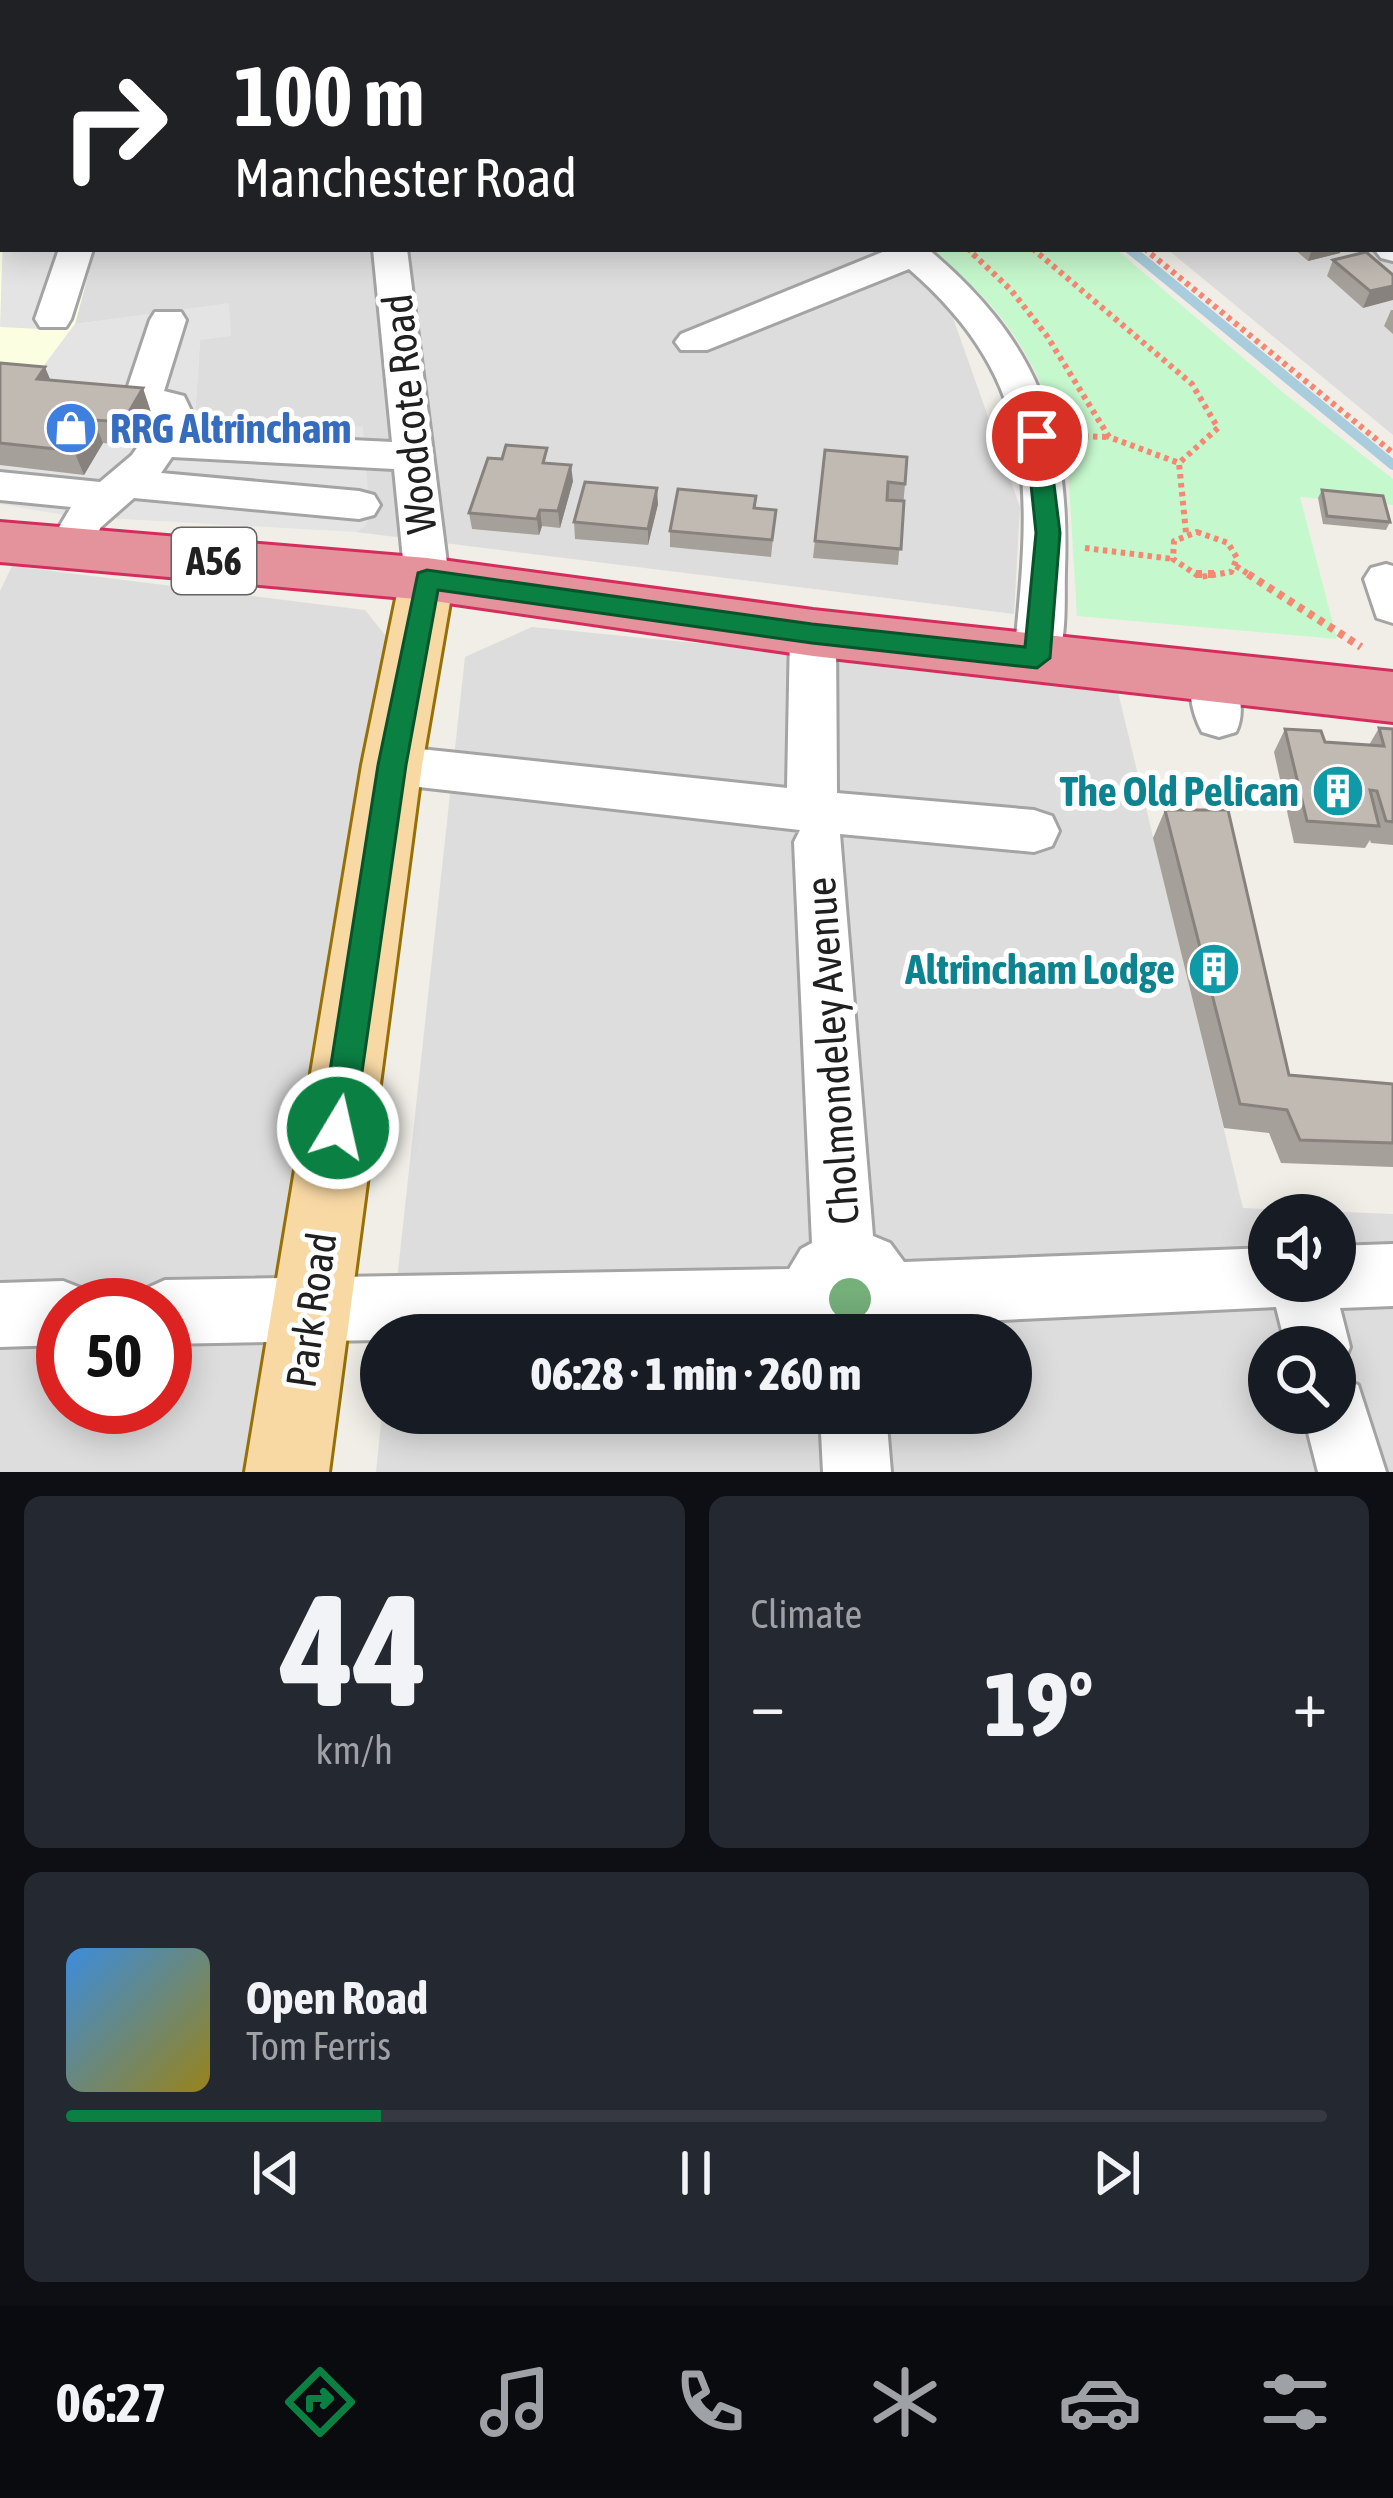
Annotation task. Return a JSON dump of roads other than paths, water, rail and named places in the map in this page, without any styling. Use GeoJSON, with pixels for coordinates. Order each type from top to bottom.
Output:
{"type":"FeatureCollection","features":[{"type":"Feature","properties":{"kind":"highway","name":"A56"},"geometry":{"type":"LineString","coordinates":[[1,529],[67,549],[427,579],[812,633],[1037,658],[1216,698],[1386,696]]}},
{"type":"Feature","properties":{"kind":"main road","name":"Park Road"},"geometry":{"type":"LineString","coordinates":[[287,1472],[392,765],[427,579]]}},
{"type":"Feature","properties":{"kind":"street"},"geometry":{"type":"LineString","coordinates":[[52,320],[75,252]]}},
{"type":"Feature","properties":{"kind":"street","name":"Woodcote Road"},"geometry":{"type":"LineString","coordinates":[[390,252],[427,579]]}},
{"type":"Feature","properties":{"kind":"street"},"geometry":{"type":"LineString","coordinates":[[694,342],[911,252],[966,300],[1025,384],[1037,436],[1047,542],[1037,658]]}},
{"type":"Feature","properties":{"kind":"street"},"geometry":{"type":"LineString","coordinates":[[143,398],[169,320]]}},
{"type":"Feature","properties":{"kind":"street"},"geometry":{"type":"LineString","coordinates":[[67,549],[86,517],[146,464],[176,421],[170,405],[102,395]]}},
{"type":"Feature","properties":{"kind":"street"},"geometry":{"type":"LineString","coordinates":[[158,443],[372,457],[415,454]]}},
{"type":"Feature","properties":{"kind":"street"},"geometry":{"type":"LineString","coordinates":[[1,529],[116,490],[359,505]]}},
{"type":"Feature","properties":{"kind":"street","name":"Cholmondeley Avenue"},"geometry":{"type":"LineString","coordinates":[[812,633],[816,826],[850,1305]]}},
{"type":"Feature","properties":{"kind":"street"},"geometry":{"type":"LineString","coordinates":[[392,765],[816,826],[1034,831]]}},
{"type":"Feature","properties":{"kind":"street"},"geometry":{"type":"LineString","coordinates":[[1356,1276],[1393,1275]]}},
{"type":"Feature","properties":{"kind":"street"},"geometry":{"type":"LineString","coordinates":[[192,1311],[850,1305],[1248,1280]]}},
{"type":"Feature","properties":{"kind":"street"},"geometry":{"type":"LineString","coordinates":[[0,1315],[36,1314]]}},
{"type":"Feature","properties":{"kind":"street"},"geometry":{"type":"LineString","coordinates":[[854,1434],[857,1472]]}},
{"type":"Feature","properties":{"kind":"street"},"geometry":{"type":"LineString","coordinates":[[1342,1434],[1352,1472]]}},
{"type":"Feature","properties":{"kind":"waterway"},"geometry":{"type":"LineString","coordinates":[[1133,252],[1139,257]]}},
{"type":"Feature","properties":{"kind":"waterway"},"geometry":{"type":"LineString","coordinates":[[1136,254],[1393,465]]}},
{"type":"Feature","properties":{"kind":"place","name":"RRG Altrincham"},"geometry":{"type":"Point","coordinates":[71,428]}},
{"type":"Feature","properties":{"kind":"place","name":"The Old Pelican"},"geometry":{"type":"Point","coordinates":[1338,791]}},
{"type":"Feature","properties":{"kind":"place","name":"Altrincham Lodge"},"geometry":{"type":"Point","coordinates":[1214,969]}}]}
